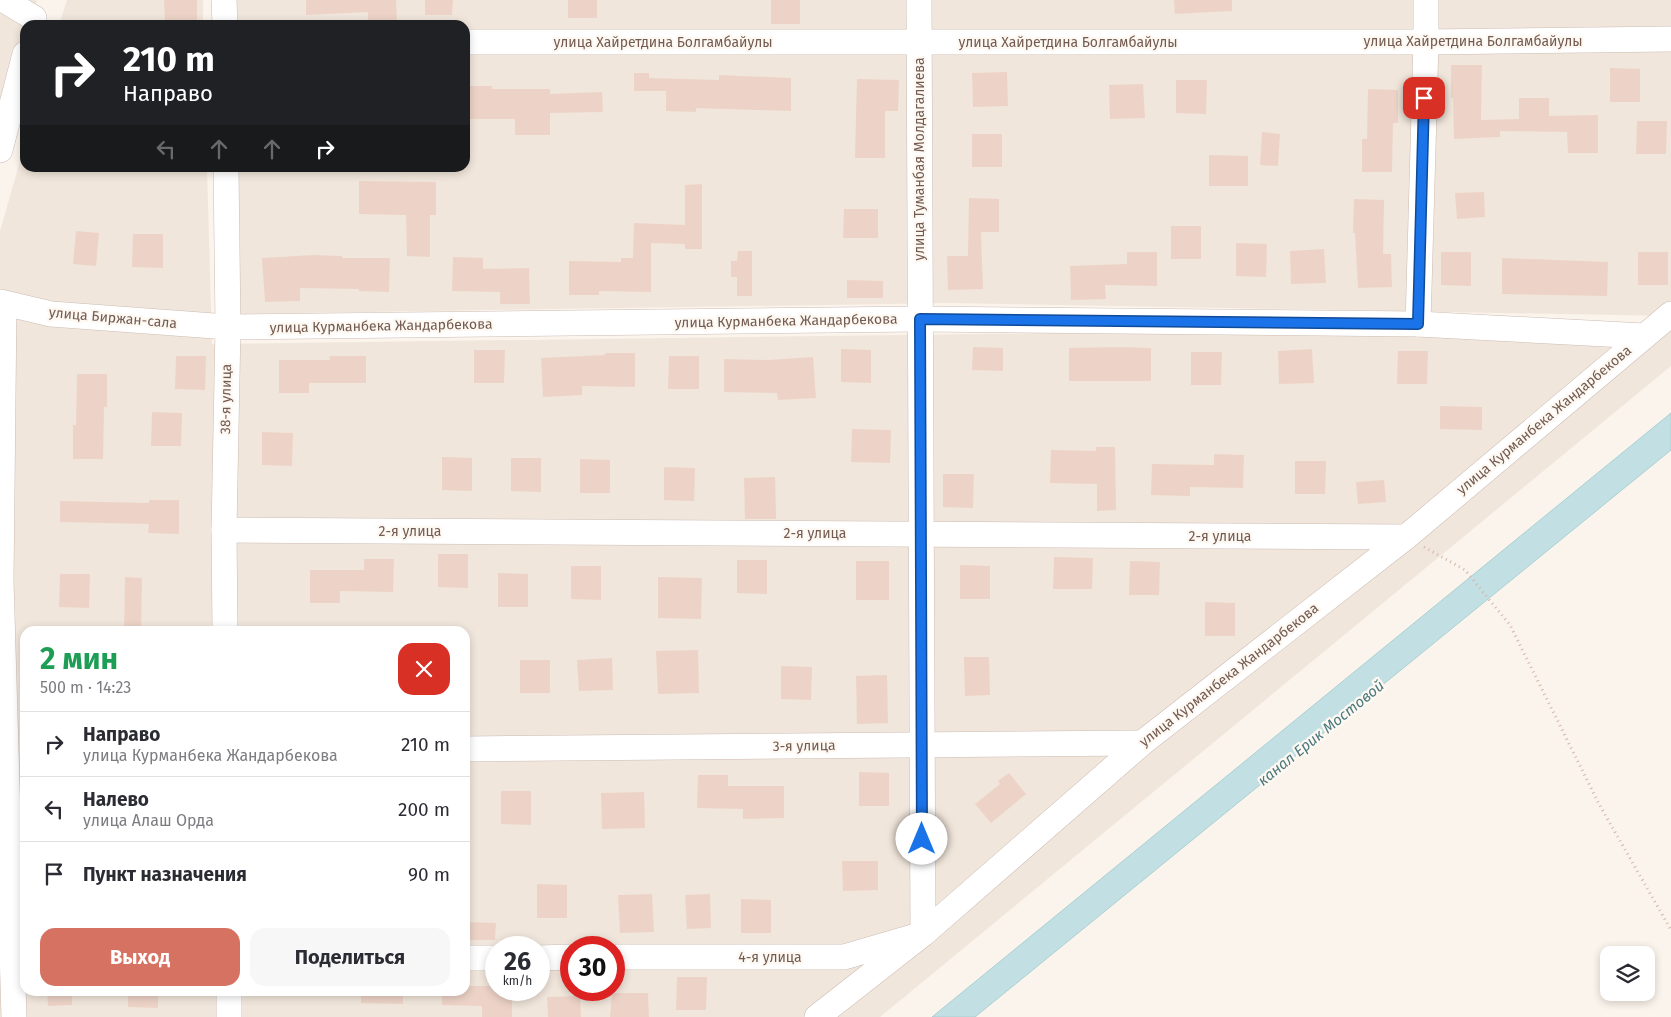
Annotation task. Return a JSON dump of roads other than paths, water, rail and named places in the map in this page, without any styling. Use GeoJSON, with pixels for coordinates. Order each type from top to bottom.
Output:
{"type":"FeatureCollection","features":[{"type":"Feature","properties":{"kind":"street"},"geometry":{"type":"LineString","coordinates":[[4,0],[36,14]]}},
{"type":"Feature","properties":{"kind":"street"},"geometry":{"type":"LineString","coordinates":[[224,0],[225,20]]}},
{"type":"Feature","properties":{"kind":"street","name":"улица Туманбая Молдагалиева"},"geometry":{"type":"LineString","coordinates":[[919,0],[923,934]]}},
{"type":"Feature","properties":{"kind":"street"},"geometry":{"type":"LineString","coordinates":[[1418,324],[1426,0]]}},
{"type":"Feature","properties":{"kind":"street","name":"улица Хайретдина Болгамбайулы"},"geometry":{"type":"LineString","coordinates":[[470,42],[1426,42],[1671,39]]}},
{"type":"Feature","properties":{"kind":"street"},"geometry":{"type":"LineString","coordinates":[[0,150],[20,73]]}},
{"type":"Feature","properties":{"kind":"street","name":"38-я улица"},"geometry":{"type":"LineString","coordinates":[[225,626],[224,530],[228,328],[226,172]]}},
{"type":"Feature","properties":{"kind":"street"},"geometry":{"type":"LineString","coordinates":[[2,303],[1,581],[14,1017]]}},
{"type":"Feature","properties":{"kind":"street","name":"улица Биржан-сала"},"geometry":{"type":"LineString","coordinates":[[2,303],[51,314],[228,328]]}},
{"type":"Feature","properties":{"kind":"street","name":"улица Курманбека Жандарбекова"},"geometry":{"type":"LineString","coordinates":[[816,1017],[923,934],[1142,743],[1406,537],[1671,314]]}},
{"type":"Feature","properties":{"kind":"street","name":"улица Курманбека Жандарбекова"},"geometry":{"type":"LineString","coordinates":[[228,328],[920,319],[1418,324],[1644,336]]}},
{"type":"Feature","properties":{"kind":"street","name":"2-я улица"},"geometry":{"type":"LineString","coordinates":[[224,530],[1406,537]]}},
{"type":"Feature","properties":{"kind":"street","name":"3-я улица"},"geometry":{"type":"LineString","coordinates":[[470,749],[1142,743]]}},
{"type":"Feature","properties":{"kind":"street","name":"4-я улица"},"geometry":{"type":"LineString","coordinates":[[625,957],[844,956],[923,934]]}},
{"type":"Feature","properties":{"kind":"street"},"geometry":{"type":"LineString","coordinates":[[470,958],[485,958]]}},
{"type":"Feature","properties":{"kind":"street"},"geometry":{"type":"LineString","coordinates":[[229,996],[229,1017]]}},
{"type":"Feature","properties":{"kind":"water","name":"канал Ерик Мостовой"},"geometry":{"type":"Polygon","coordinates":[[[1671,413],[1671,450],[975,1017],[932,1017],[1671,413]]]}}]}
